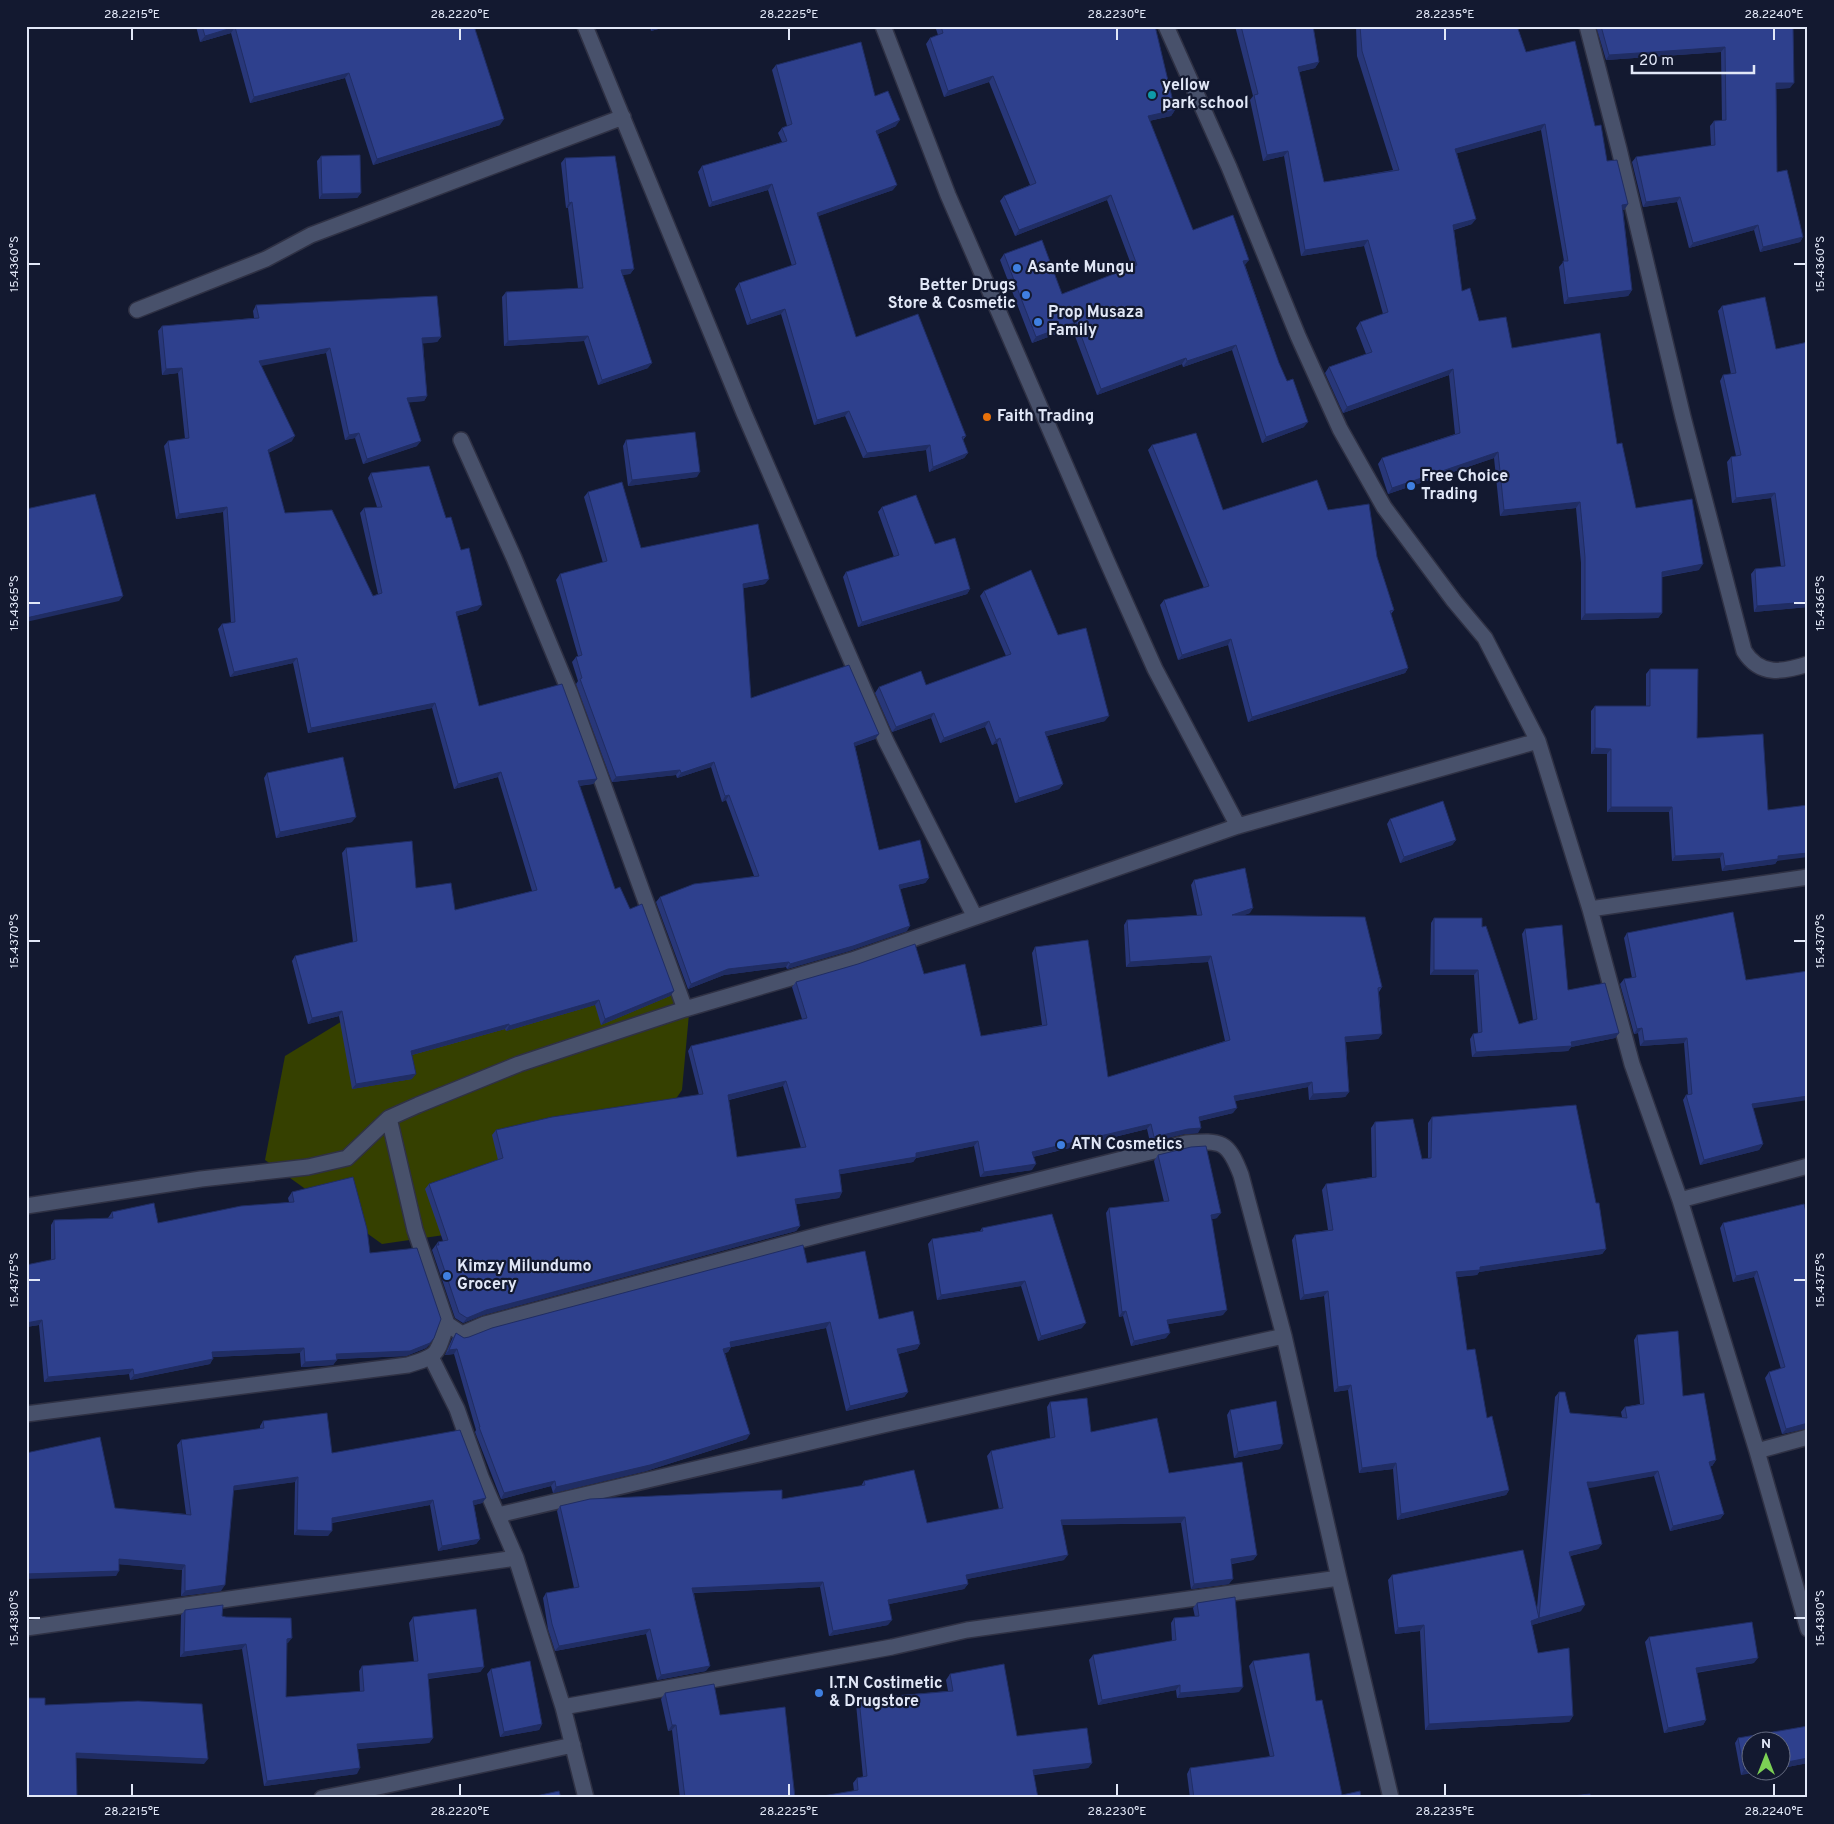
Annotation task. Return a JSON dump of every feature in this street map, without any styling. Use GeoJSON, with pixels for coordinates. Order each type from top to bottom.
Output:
{"type":"FeatureCollection","features":[{"type":"Feature","properties":{"kind":"street"},"geometry":{"type":"LineString","coordinates":[[585,26],[744,412],[886,742],[975,917]]}},
{"type":"Feature","properties":{"kind":"street"},"geometry":{"type":"LineString","coordinates":[[883,26],[948,195],[1110,568],[1155,669],[1238,826]]}},
{"type":"Feature","properties":{"kind":"street"},"geometry":{"type":"LineString","coordinates":[[1166,26],[1229,168],[1298,336],[1340,429],[1384,507],[1454,601],[1485,638],[1538,741],[1590,909],[1632,1064],[1680,1200],[1757,1451],[1808,1629]]}},
{"type":"Feature","properties":{"kind":"street"},"geometry":{"type":"LineString","coordinates":[[1587,26],[1619,149],[1683,417],[1744,651],[1750,661],[1759,668],[1770,670],[1793,668],[1808,664]]}},
{"type":"Feature","properties":{"kind":"street"},"geometry":{"type":"LineString","coordinates":[[138,310],[266,259],[312,234],[623,117]]}},
{"type":"Feature","properties":{"kind":"street"},"geometry":{"type":"LineString","coordinates":[[461,440],[514,558],[570,693],[685,1010]]}},
{"type":"Feature","properties":{"kind":"street"},"geometry":{"type":"LineString","coordinates":[[26,1206],[201,1179],[308,1167],[347,1158],[389,1118],[519,1064],[685,1010],[852,960],[1238,826],[1538,741]]}},
{"type":"Feature","properties":{"kind":"street"},"geometry":{"type":"LineString","coordinates":[[1590,909],[1808,877]]}},
{"type":"Feature","properties":{"kind":"street"},"geometry":{"type":"LineString","coordinates":[[389,1118],[415,1230],[447,1324],[462,1334],[494,1322],[837,1230],[1186,1144],[1209,1142],[1225,1146],[1233,1154],[1241,1175],[1284,1336],[1391,1798]]}},
{"type":"Feature","properties":{"kind":"street"},"geometry":{"type":"LineString","coordinates":[[1680,1200],[1808,1166]]}},
{"type":"Feature","properties":{"kind":"street"},"geometry":{"type":"LineString","coordinates":[[26,1414],[408,1365],[431,1357],[438,1350],[447,1324]]}},
{"type":"Feature","properties":{"kind":"street"},"geometry":{"type":"LineString","coordinates":[[498,1515],[892,1423],[1284,1336]]}},
{"type":"Feature","properties":{"kind":"street"},"geometry":{"type":"LineString","coordinates":[[431,1357],[457,1410],[516,1558],[563,1707],[586,1798]]}},
{"type":"Feature","properties":{"kind":"street"},"geometry":{"type":"LineString","coordinates":[[1757,1451],[1808,1437]]}},
{"type":"Feature","properties":{"kind":"street"},"geometry":{"type":"LineString","coordinates":[[26,1628],[516,1558]]}},
{"type":"Feature","properties":{"kind":"street"},"geometry":{"type":"LineString","coordinates":[[563,1707],[892,1647],[967,1630],[1339,1578]]}},
{"type":"Feature","properties":{"kind":"street"},"geometry":{"type":"LineString","coordinates":[[322,1798],[573,1745]]}},
{"type":"Feature","properties":{"kind":"green space"},"geometry":{"type":"Polygon","coordinates":[[[636,951],[690,1003],[682,1090],[597,1213],[382,1244],[265,1160],[285,1056],[413,978],[636,951]]]}},
{"type":"Feature","properties":{"kind":"building"},"geometry":{"type":"Polygon","coordinates":[[[202,26],[474,26],[504,119],[377,159],[349,73],[254,97],[235,27],[205,36],[202,26]]]}},
{"type":"Feature","properties":{"kind":"building"},"geometry":{"type":"Polygon","coordinates":[[[941,26],[1155,26],[1175,110],[1148,116],[1193,230],[1233,215],[1249,260],[1243,261],[1279,363],[1287,381],[1293,379],[1308,422],[1266,437],[1236,345],[1187,361],[1186,358],[1101,389],[1076,322],[1036,337],[1004,254],[1042,240],[1062,294],[1137,265],[1111,195],[1019,230],[1004,196],[1036,183],[993,76],[948,91],[930,38],[943,33],[941,26]]]}},
{"type":"Feature","properties":{"kind":"building"},"geometry":{"type":"Polygon","coordinates":[[[1241,26],[1313,26],[1319,62],[1298,67],[1324,182],[1399,170],[1362,51],[1360,26],[1517,26],[1526,52],[1575,41],[1595,126],[1601,125],[1607,161],[1617,160],[1628,204],[1622,205],[1632,290],[1568,298],[1563,261],[1568,261],[1545,124],[1455,149],[1476,219],[1453,225],[1462,291],[1470,288],[1479,321],[1506,317],[1512,348],[1600,333],[1617,444],[1622,443],[1636,508],[1692,499],[1703,564],[1662,572],[1662,613],[1585,614],[1585,557],[1580,502],[1504,510],[1498,452],[1392,488],[1382,458],[1460,433],[1453,369],[1347,407],[1329,367],[1372,352],[1360,322],[1388,312],[1368,240],[1305,250],[1288,151],[1267,155],[1254,95],[1258,94],[1241,26]]]}},
{"type":"Feature","properties":{"kind":"building"},"geometry":{"type":"Polygon","coordinates":[[[1601,26],[1793,26],[1794,83],[1776,83],[1777,172],[1787,170],[1803,237],[1763,247],[1758,225],[1693,243],[1680,197],[1646,202],[1636,157],[1715,145],[1714,121],[1726,120],[1725,47],[1609,55],[1601,26]]]}},
{"type":"Feature","properties":{"kind":"building"},"geometry":{"type":"Polygon","coordinates":[[[861,42],[875,96],[888,91],[900,120],[876,131],[897,185],[817,213],[856,337],[918,314],[966,436],[962,437],[968,453],[933,467],[930,445],[867,453],[849,411],[817,420],[785,309],[751,320],[739,283],[796,264],[772,184],[712,202],[702,166],[787,141],[782,128],[792,124],[776,65],[861,42]]]}},
{"type":"Feature","properties":{"kind":"building"},"geometry":{"type":"Polygon","coordinates":[[[360,155],[361,193],[322,194],[321,156],[360,155]]]}},
{"type":"Feature","properties":{"kind":"building"},"geometry":{"type":"Polygon","coordinates":[[[615,156],[634,269],[621,270],[652,363],[602,380],[588,336],[508,341],[506,292],[583,288],[572,202],[569,203],[565,158],[615,156]]]}},
{"type":"Feature","properties":{"kind":"building"},"geometry":{"type":"Polygon","coordinates":[[[437,296],[441,337],[422,338],[427,396],[407,398],[421,441],[367,459],[359,433],[349,435],[330,348],[259,361],[295,436],[268,450],[285,513],[332,510],[373,596],[382,593],[364,508],[382,507],[371,473],[429,466],[446,518],[451,517],[461,550],[469,548],[482,605],[456,612],[479,706],[562,684],[597,779],[578,781],[615,889],[620,887],[630,909],[642,904],[674,991],[605,1019],[599,1000],[509,1026],[509,1024],[411,1051],[416,1074],[356,1084],[342,1011],[312,1018],[295,956],[357,941],[346,848],[412,841],[416,888],[451,883],[455,910],[537,890],[501,772],[458,784],[435,703],[311,728],[297,658],[234,672],[222,624],[235,622],[227,507],[179,514],[168,441],[189,438],[182,368],[166,369],[162,326],[259,318],[256,305],[437,296]]]}},
{"type":"Feature","properties":{"kind":"building"},"geometry":{"type":"Polygon","coordinates":[[[1765,297],[1776,349],[1808,342],[1808,602],[1757,606],[1755,569],[1785,566],[1775,493],[1736,498],[1731,457],[1741,455],[1723,375],[1736,373],[1722,306],[1765,297]]]}},
{"type":"Feature","properties":{"kind":"building"},"geometry":{"type":"Polygon","coordinates":[[[695,432],[700,472],[632,480],[626,440],[695,432]]]}},
{"type":"Feature","properties":{"kind":"building"},"geometry":{"type":"Polygon","coordinates":[[[1196,433],[1223,510],[1317,480],[1328,510],[1369,504],[1377,557],[1394,610],[1390,611],[1408,668],[1252,717],[1231,639],[1182,655],[1164,600],[1209,586],[1152,445],[1196,433]]]}},
{"type":"Feature","properties":{"kind":"building"},"geometry":{"type":"Polygon","coordinates":[[[622,482],[641,548],[758,524],[769,579],[743,584],[751,698],[849,665],[879,734],[854,743],[879,850],[920,840],[929,878],[899,885],[910,926],[853,946],[790,964],[789,962],[728,969],[691,984],[660,897],[694,884],[759,876],[729,795],[725,796],[714,762],[681,773],[680,770],[616,777],[580,679],[582,678],[576,657],[582,655],[560,574],[607,561],[588,492],[622,482]]]}},
{"type":"Feature","properties":{"kind":"building"},"geometry":{"type":"Polygon","coordinates":[[[95,494],[123,596],[26,618],[26,509],[95,494]]]}},
{"type":"Feature","properties":{"kind":"building"},"geometry":{"type":"Polygon","coordinates":[[[916,495],[935,544],[955,538],[970,589],[862,622],[846,572],[899,555],[882,507],[916,495]]]}},
{"type":"Feature","properties":{"kind":"building"},"geometry":{"type":"Polygon","coordinates":[[[1031,570],[1058,635],[1086,628],[1109,716],[1045,732],[1063,784],[1019,798],[1000,738],[996,740],[989,721],[944,738],[934,713],[896,727],[879,687],[921,671],[926,685],[1011,654],[984,591],[1031,570]]]}},
{"type":"Feature","properties":{"kind":"building"},"geometry":{"type":"Polygon","coordinates":[[[1650,669],[1698,669],[1697,738],[1763,734],[1768,810],[1808,805],[1808,853],[1778,856],[1778,859],[1725,866],[1723,853],[1675,856],[1672,807],[1611,807],[1611,749],[1595,748],[1595,706],[1650,706],[1650,669]]]}},
{"type":"Feature","properties":{"kind":"building"},"geometry":{"type":"Polygon","coordinates":[[[343,757],[356,817],[280,832],[267,773],[343,757]]]}},
{"type":"Feature","properties":{"kind":"building"},"geometry":{"type":"Polygon","coordinates":[[[1443,801],[1456,840],[1404,857],[1390,819],[1443,801]]]}},
{"type":"Feature","properties":{"kind":"building"},"geometry":{"type":"Polygon","coordinates":[[[1245,868],[1253,908],[1232,915],[1365,917],[1382,987],[1378,988],[1382,1034],[1345,1037],[1349,1092],[1313,1094],[1312,1082],[1234,1096],[1237,1108],[1199,1117],[1201,1128],[1154,1137],[1151,1124],[1032,1152],[1036,1164],[984,1172],[978,1141],[916,1153],[916,1157],[839,1170],[842,1192],[795,1199],[800,1226],[486,1310],[467,1318],[459,1313],[436,1245],[439,1245],[438,1242],[448,1240],[429,1184],[503,1158],[496,1130],[552,1117],[703,1094],[691,1046],[807,1018],[796,982],[858,964],[915,944],[924,974],[965,964],[981,1036],[1047,1025],[1035,947],[1088,940],[1108,1077],[1230,1040],[1211,956],[1130,962],[1127,920],[1202,915],[1194,880],[1245,868]],[[786,1081],[728,1095],[737,1157],[806,1147],[786,1081]]]}},
{"type":"Feature","properties":{"kind":"building"},"geometry":{"type":"Polygon","coordinates":[[[1733,912],[1746,980],[1808,971],[1808,1096],[1752,1104],[1763,1144],[1704,1160],[1686,1095],[1692,1094],[1687,1038],[1644,1041],[1642,1028],[1637,1029],[1624,979],[1636,977],[1627,933],[1733,912]]]}},
{"type":"Feature","properties":{"kind":"building"},"geometry":{"type":"Polygon","coordinates":[[[1434,918],[1482,918],[1482,927],[1486,926],[1519,1024],[1537,1019],[1525,929],[1562,925],[1568,990],[1605,983],[1619,1033],[1571,1042],[1572,1046],[1476,1052],[1473,1034],[1482,1032],[1478,970],[1434,970],[1434,918]]]}},
{"type":"Feature","properties":{"kind":"building"},"geometry":{"type":"Polygon","coordinates":[[[1576,1105],[1596,1203],[1599,1203],[1606,1249],[1480,1267],[1480,1270],[1456,1272],[1467,1350],[1475,1349],[1487,1418],[1492,1416],[1509,1490],[1401,1514],[1396,1463],[1362,1468],[1351,1385],[1338,1387],[1328,1291],[1304,1295],[1295,1235],[1333,1230],[1326,1184],[1376,1177],[1375,1122],[1413,1119],[1422,1159],[1431,1158],[1432,1117],[1576,1105]]]}},
{"type":"Feature","properties":{"kind":"building"},"geometry":{"type":"Polygon","coordinates":[[[1206,1146],[1221,1213],[1211,1215],[1227,1310],[1167,1320],[1170,1333],[1134,1341],[1126,1311],[1122,1312],[1109,1208],[1169,1201],[1158,1155],[1191,1147],[1206,1146]]]}},
{"type":"Feature","properties":{"kind":"building"},"geometry":{"type":"Polygon","coordinates":[[[353,1177],[367,1229],[370,1253],[417,1248],[441,1319],[434,1338],[430,1343],[410,1351],[336,1354],[337,1360],[305,1362],[304,1348],[212,1352],[213,1359],[134,1375],[133,1369],[48,1377],[42,1320],[26,1323],[26,1265],[55,1259],[54,1220],[113,1218],[112,1212],[154,1203],[158,1223],[241,1206],[294,1202],[292,1192],[353,1177]]]}},
{"type":"Feature","properties":{"kind":"building"},"geometry":{"type":"Polygon","coordinates":[[[1804,1204],[1808,1220],[1808,1423],[1786,1429],[1769,1372],[1785,1367],[1757,1271],[1736,1276],[1723,1223],[1804,1204]]]}},
{"type":"Feature","properties":{"kind":"building"},"geometry":{"type":"Polygon","coordinates":[[[1052,1214],[1086,1323],[1041,1336],[1025,1281],[941,1295],[932,1239],[983,1231],[982,1228],[1052,1214]]]}},
{"type":"Feature","properties":{"kind":"building"},"geometry":{"type":"Polygon","coordinates":[[[803,1245],[807,1263],[865,1251],[879,1319],[913,1311],[920,1344],[897,1349],[908,1392],[850,1406],[830,1322],[730,1342],[731,1347],[723,1349],[750,1434],[650,1465],[556,1487],[555,1481],[504,1493],[479,1427],[457,1349],[449,1350],[456,1333],[464,1338],[469,1337],[492,1328],[803,1245]]]}},
{"type":"Feature","properties":{"kind":"building"},"geometry":{"type":"Polygon","coordinates":[[[1678,1331],[1683,1396],[1704,1393],[1716,1460],[1709,1462],[1724,1514],[1673,1526],[1658,1471],[1587,1482],[1602,1544],[1569,1552],[1585,1605],[1539,1618],[1559,1392],[1565,1392],[1570,1413],[1627,1418],[1625,1407],[1644,1404],[1637,1335],[1678,1331]]]}},
{"type":"Feature","properties":{"kind":"building"},"geometry":{"type":"Polygon","coordinates":[[[1087,1398],[1091,1432],[1157,1418],[1169,1473],[1242,1462],[1257,1555],[1231,1559],[1233,1579],[1194,1584],[1185,1517],[1061,1520],[1068,1555],[966,1575],[968,1584],[888,1600],[892,1620],[833,1631],[823,1582],[692,1588],[710,1666],[661,1675],[650,1629],[559,1646],[552,1624],[546,1593],[579,1587],[560,1506],[590,1499],[782,1490],[782,1499],[865,1485],[864,1481],[914,1470],[927,1523],[1003,1508],[991,1451],[1055,1437],[1050,1402],[1087,1398]]]}},
{"type":"Feature","properties":{"kind":"building"},"geometry":{"type":"Polygon","coordinates":[[[1276,1401],[1283,1444],[1238,1452],[1230,1410],[1276,1401]]]}},
{"type":"Feature","properties":{"kind":"building"},"geometry":{"type":"Polygon","coordinates":[[[327,1413],[332,1453],[460,1430],[486,1498],[473,1501],[480,1539],[442,1546],[433,1500],[332,1518],[332,1531],[297,1530],[298,1477],[234,1486],[225,1585],[185,1591],[185,1565],[119,1559],[119,1571],[26,1574],[26,1453],[100,1437],[115,1508],[191,1515],[181,1440],[264,1428],[263,1421],[327,1413]]]}},
{"type":"Feature","properties":{"kind":"building"},"geometry":{"type":"Polygon","coordinates":[[[1523,1550],[1539,1618],[1531,1621],[1538,1653],[1569,1648],[1573,1716],[1429,1724],[1424,1625],[1398,1628],[1392,1575],[1523,1550]]]}},
{"type":"Feature","properties":{"kind":"building"},"geometry":{"type":"Polygon","coordinates":[[[1235,1597],[1243,1687],[1180,1693],[1180,1685],[1102,1700],[1093,1655],[1176,1640],[1174,1618],[1199,1616],[1197,1603],[1235,1597]]]}},
{"type":"Feature","properties":{"kind":"building"},"geometry":{"type":"Polygon","coordinates":[[[223,1605],[222,1616],[226,1617],[291,1618],[292,1638],[287,1639],[286,1697],[364,1691],[362,1666],[418,1661],[413,1617],[476,1609],[484,1667],[428,1674],[433,1738],[357,1744],[360,1768],[267,1781],[246,1644],[184,1652],[185,1610],[223,1605]]]}},
{"type":"Feature","properties":{"kind":"building"},"geometry":{"type":"Polygon","coordinates":[[[1752,1622],[1758,1658],[1696,1668],[1706,1720],[1668,1728],[1649,1637],[1752,1622]]]}},
{"type":"Feature","properties":{"kind":"building"},"geometry":{"type":"Polygon","coordinates":[[[1309,1653],[1316,1701],[1322,1700],[1342,1795],[1360,1791],[1361,1798],[1194,1798],[1190,1768],[1274,1756],[1253,1661],[1309,1653]]]}},
{"type":"Feature","properties":{"kind":"building"},"geometry":{"type":"Polygon","coordinates":[[[530,1661],[542,1724],[504,1732],[491,1669],[530,1661]]]}},
{"type":"Feature","properties":{"kind":"building"},"geometry":{"type":"Polygon","coordinates":[[[1004,1664],[1017,1736],[1087,1728],[1092,1763],[1033,1770],[1038,1798],[811,1798],[858,1790],[857,1778],[867,1776],[859,1699],[953,1691],[950,1674],[1004,1664]]]}},
{"type":"Feature","properties":{"kind":"building"},"geometry":{"type":"Polygon","coordinates":[[[714,1684],[720,1715],[785,1707],[795,1798],[685,1798],[676,1725],[672,1725],[665,1693],[714,1684]]]}},
{"type":"Feature","properties":{"kind":"building"},"geometry":{"type":"Polygon","coordinates":[[[26,1698],[45,1698],[45,1705],[138,1701],[202,1704],[208,1759],[76,1753],[77,1798],[26,1798],[26,1698]]]}},
{"type":"Feature","properties":{"kind":"building"},"geometry":{"type":"Polygon","coordinates":[[[1808,1726],[1808,1758],[1792,1761],[1792,1732],[1773,1732],[1808,1726]]]}},
{"type":"Feature","properties":{"kind":"building"},"geometry":{"type":"Polygon","coordinates":[[[1742,1737],[1742,1759],[1738,1738],[1742,1737]]]}},
{"type":"Feature","properties":{"kind":"building"},"geometry":{"type":"Polygon","coordinates":[[[559,1791],[561,1798],[527,1798],[559,1791]]]}},
{"type":"Feature","properties":{"kind":"building"},"geometry":{"type":"Polygon","coordinates":[[[1590,1794],[1590,1798],[1555,1798],[1590,1794]]]}},
{"type":"Feature","properties":{"kind":"place","name":"yellow park school"},"geometry":{"type":"Point","coordinates":[1152,95]}},
{"type":"Feature","properties":{"kind":"place","name":"Asante Mungu"},"geometry":{"type":"Point","coordinates":[1017,268]}},
{"type":"Feature","properties":{"kind":"place","name":"Better Drugs Store & Cosmetic"},"geometry":{"type":"Point","coordinates":[1026,295]}},
{"type":"Feature","properties":{"kind":"place","name":"Prop Musaza Family"},"geometry":{"type":"Point","coordinates":[1038,322]}},
{"type":"Feature","properties":{"kind":"place","name":"Faith Trading"},"geometry":{"type":"Point","coordinates":[987,417]}},
{"type":"Feature","properties":{"kind":"place","name":"Free Choice Trading"},"geometry":{"type":"Point","coordinates":[1411,486]}},
{"type":"Feature","properties":{"kind":"place","name":"ATN Cosmetics"},"geometry":{"type":"Point","coordinates":[1061,1145]}},
{"type":"Feature","properties":{"kind":"place","name":"Kimzy Milundumo Grocery"},"geometry":{"type":"Point","coordinates":[447,1276]}},
{"type":"Feature","properties":{"kind":"place","name":"I.T.N Costimetic & Drugstore"},"geometry":{"type":"Point","coordinates":[819,1693]}}]}
